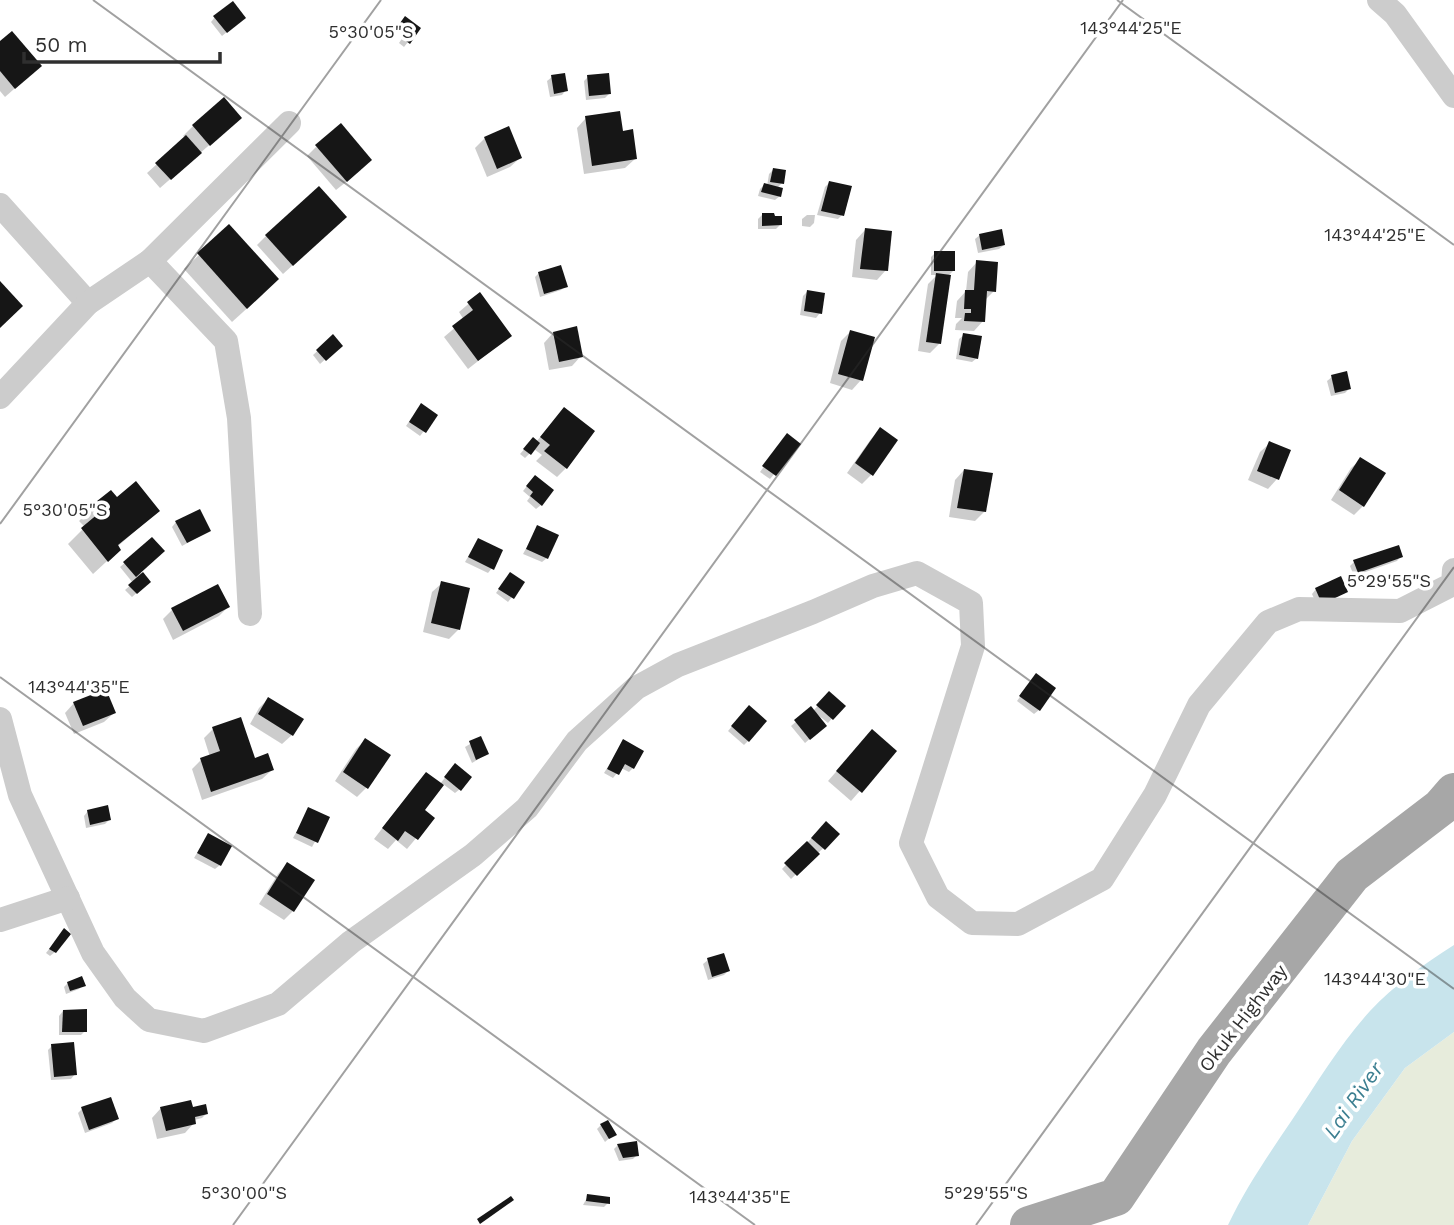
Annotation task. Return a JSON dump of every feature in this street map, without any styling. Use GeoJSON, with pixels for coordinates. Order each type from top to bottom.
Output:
{"type":"FeatureCollection","features":[{"type":"Feature","properties":{"kind":"main road","name":"Okuk Highway"},"geometry":{"type":"LineString","coordinates":[[1029,1225],[1116,1197],[1214,1051],[1352,875],[1441,807],[1454,792]]}},
{"type":"Feature","properties":{"kind":"street"},"geometry":{"type":"LineString","coordinates":[[1379,0],[1395,14],[1454,96]]}},
{"type":"Feature","properties":{"kind":"street"},"geometry":{"type":"LineString","coordinates":[[0,397],[88,303],[150,261],[289,123]]}},
{"type":"Feature","properties":{"kind":"street"},"geometry":{"type":"LineString","coordinates":[[0,205],[88,303]]}},
{"type":"Feature","properties":{"kind":"street"},"geometry":{"type":"LineString","coordinates":[[150,261],[226,341],[239,418],[250,614]]}},
{"type":"Feature","properties":{"kind":"street"},"geometry":{"type":"LineString","coordinates":[[0,719],[10,790],[68,898],[93,953],[125,998],[149,1020],[205,1031],[278,1004],[351,943],[473,855],[527,808],[577,741],[636,688],[678,665],[873,586],[917,573],[971,603],[973,646],[911,843],[938,897],[972,923],[1018,924],[1102,879],[1154,795],[1199,705],[1268,622],[1299,609],[1400,611],[1452,584],[1454,570]]}},
{"type":"Feature","properties":{"kind":"street"},"geometry":{"type":"LineString","coordinates":[[0,920],[68,898]]}},
{"type":"Feature","properties":{"kind":"green space"},"geometry":{"type":"Polygon","coordinates":[[[1454,1032],[1454,1225],[1308,1225],[1352,1141],[1405,1068],[1454,1032]]]}},
{"type":"Feature","properties":{"kind":"water","name":"Lai River"},"geometry":{"type":"Polygon","coordinates":[[[1454,945],[1454,1032],[1405,1068],[1352,1141],[1308,1225],[1228,1225],[1266,1158],[1359,1024],[1379,1001],[1399,984],[1454,945]]]}},
{"type":"Feature","properties":{"kind":"building"},"geometry":{"type":"Polygon","coordinates":[[[233,1],[246,18],[227,33],[213,16],[233,1]]]}},
{"type":"Feature","properties":{"kind":"building"},"geometry":{"type":"Polygon","coordinates":[[[405,16],[421,28],[410,44],[402,38],[408,29],[400,23],[405,16]]]}},
{"type":"Feature","properties":{"kind":"building"},"geometry":{"type":"Polygon","coordinates":[[[12,31],[42,66],[15,89],[0,71],[0,41],[12,31]]]}},
{"type":"Feature","properties":{"kind":"building"},"geometry":{"type":"Polygon","coordinates":[[[565,73],[568,91],[554,94],[551,75],[565,73]]]}},
{"type":"Feature","properties":{"kind":"building"},"geometry":{"type":"Polygon","coordinates":[[[609,73],[611,94],[589,96],[587,75],[609,73]]]}},
{"type":"Feature","properties":{"kind":"building"},"geometry":{"type":"Polygon","coordinates":[[[224,97],[242,118],[210,146],[192,125],[224,97]]]}},
{"type":"Feature","properties":{"kind":"building"},"geometry":{"type":"Polygon","coordinates":[[[620,111],[623,131],[633,129],[637,159],[592,166],[585,116],[620,111]]]}},
{"type":"Feature","properties":{"kind":"building"},"geometry":{"type":"Polygon","coordinates":[[[341,123],[372,160],[347,182],[315,145],[341,123]]]}},
{"type":"Feature","properties":{"kind":"building"},"geometry":{"type":"Polygon","coordinates":[[[509,126],[522,158],[497,169],[484,137],[509,126]]]}},
{"type":"Feature","properties":{"kind":"building"},"geometry":{"type":"Polygon","coordinates":[[[186,135],[202,153],[171,180],[155,163],[186,135]]]}},
{"type":"Feature","properties":{"kind":"building"},"geometry":{"type":"Polygon","coordinates":[[[773,168],[786,170],[784,184],[770,182],[773,168]]]}},
{"type":"Feature","properties":{"kind":"building"},"geometry":{"type":"Polygon","coordinates":[[[829,181],[852,186],[844,216],[821,211],[829,181]]]}},
{"type":"Feature","properties":{"kind":"building"},"geometry":{"type":"Polygon","coordinates":[[[764,183],[783,188],[781,197],[761,192],[764,183]]]}},
{"type":"Feature","properties":{"kind":"building"},"geometry":{"type":"Polygon","coordinates":[[[319,186],[347,217],[293,266],[265,235],[319,186]]]}},
{"type":"Feature","properties":{"kind":"building"},"geometry":{"type":"Polygon","coordinates":[[[762,213],[782,216],[782,225],[762,226],[762,213]]]}},
{"type":"Feature","properties":{"kind":"building"},"geometry":{"type":"Polygon","coordinates":[[[229,224],[279,279],[247,309],[197,253],[229,224]]]}},
{"type":"Feature","properties":{"kind":"building"},"geometry":{"type":"Polygon","coordinates":[[[865,228],[892,231],[888,271],[860,269],[865,228]]]}},
{"type":"Feature","properties":{"kind":"building"},"geometry":{"type":"Polygon","coordinates":[[[1002,229],[1005,245],[982,250],[979,234],[1002,229]]]}},
{"type":"Feature","properties":{"kind":"building"},"geometry":{"type":"Polygon","coordinates":[[[934,251],[955,251],[955,271],[934,271],[934,251]]]}},
{"type":"Feature","properties":{"kind":"building"},"geometry":{"type":"Polygon","coordinates":[[[976,260],[998,262],[996,292],[987,291],[985,322],[964,321],[965,313],[971,313],[971,309],[964,309],[965,290],[974,290],[976,260]]]}},
{"type":"Feature","properties":{"kind":"building"},"geometry":{"type":"Polygon","coordinates":[[[561,265],[568,287],[544,294],[538,272],[561,265]]]}},
{"type":"Feature","properties":{"kind":"building"},"geometry":{"type":"Polygon","coordinates":[[[936,273],[951,275],[941,344],[926,342],[936,273]]]}},
{"type":"Feature","properties":{"kind":"building"},"geometry":{"type":"Polygon","coordinates":[[[0,281],[23,306],[0,328],[0,281]]]}},
{"type":"Feature","properties":{"kind":"building"},"geometry":{"type":"Polygon","coordinates":[[[807,290],[825,293],[822,314],[804,311],[807,290]]]}},
{"type":"Feature","properties":{"kind":"building"},"geometry":{"type":"Polygon","coordinates":[[[480,292],[512,336],[478,361],[452,326],[473,310],[467,302],[480,292]]]}},
{"type":"Feature","properties":{"kind":"building"},"geometry":{"type":"Polygon","coordinates":[[[577,326],[583,357],[559,362],[553,332],[577,326]]]}},
{"type":"Feature","properties":{"kind":"building"},"geometry":{"type":"Polygon","coordinates":[[[850,330],[875,337],[863,381],[838,374],[850,330]]]}},
{"type":"Feature","properties":{"kind":"building"},"geometry":{"type":"Polygon","coordinates":[[[963,333],[982,336],[978,359],[959,355],[963,333]]]}},
{"type":"Feature","properties":{"kind":"building"},"geometry":{"type":"Polygon","coordinates":[[[333,334],[343,346],[326,361],[316,350],[333,334]]]}},
{"type":"Feature","properties":{"kind":"building"},"geometry":{"type":"Polygon","coordinates":[[[1347,371],[1351,389],[1335,393],[1331,375],[1347,371]]]}},
{"type":"Feature","properties":{"kind":"building"},"geometry":{"type":"Polygon","coordinates":[[[421,403],[438,415],[426,433],[409,422],[421,403]]]}},
{"type":"Feature","properties":{"kind":"building"},"geometry":{"type":"Polygon","coordinates":[[[564,407],[595,431],[567,469],[544,451],[550,445],[540,437],[564,407]]]}},
{"type":"Feature","properties":{"kind":"building"},"geometry":{"type":"Polygon","coordinates":[[[880,427],[898,440],[873,476],[855,463],[880,427]]]}},
{"type":"Feature","properties":{"kind":"building"},"geometry":{"type":"Polygon","coordinates":[[[787,433],[801,444],[776,476],[762,466],[787,433]]]}},
{"type":"Feature","properties":{"kind":"building"},"geometry":{"type":"Polygon","coordinates":[[[533,437],[540,443],[531,455],[523,449],[533,437]]]}},
{"type":"Feature","properties":{"kind":"building"},"geometry":{"type":"Polygon","coordinates":[[[1269,441],[1291,450],[1279,480],[1257,471],[1269,441]]]}},
{"type":"Feature","properties":{"kind":"building"},"geometry":{"type":"Polygon","coordinates":[[[1360,457],[1386,473],[1364,507],[1339,490],[1360,457]]]}},
{"type":"Feature","properties":{"kind":"building"},"geometry":{"type":"Polygon","coordinates":[[[964,469],[993,473],[986,512],[957,508],[964,469]]]}},
{"type":"Feature","properties":{"kind":"building"},"geometry":{"type":"Polygon","coordinates":[[[535,475],[554,490],[542,506],[530,496],[533,492],[526,486],[535,475]]]}},
{"type":"Feature","properties":{"kind":"building"},"geometry":{"type":"Polygon","coordinates":[[[136,481],[160,511],[118,545],[121,550],[108,562],[81,528],[99,513],[92,505],[111,490],[117,497],[136,481]]]}},
{"type":"Feature","properties":{"kind":"building"},"geometry":{"type":"Polygon","coordinates":[[[200,509],[211,531],[187,543],[175,521],[200,509]]]}},
{"type":"Feature","properties":{"kind":"building"},"geometry":{"type":"Polygon","coordinates":[[[537,525],[559,535],[548,559],[526,549],[537,525]]]}},
{"type":"Feature","properties":{"kind":"building"},"geometry":{"type":"Polygon","coordinates":[[[152,537],[165,551],[136,577],[123,562],[152,537]]]}},
{"type":"Feature","properties":{"kind":"building"},"geometry":{"type":"Polygon","coordinates":[[[478,538],[503,550],[494,570],[468,557],[478,538]]]}},
{"type":"Feature","properties":{"kind":"building"},"geometry":{"type":"Polygon","coordinates":[[[1399,545],[1403,557],[1358,573],[1353,560],[1399,545]]]}},
{"type":"Feature","properties":{"kind":"building"},"geometry":{"type":"Polygon","coordinates":[[[143,572],[151,582],[137,594],[128,585],[143,572]]]}},
{"type":"Feature","properties":{"kind":"building"},"geometry":{"type":"Polygon","coordinates":[[[510,572],[525,582],[514,599],[498,589],[510,572]]]}},
{"type":"Feature","properties":{"kind":"building"},"geometry":{"type":"Polygon","coordinates":[[[1341,576],[1348,592],[1322,604],[1315,588],[1341,576]]]}},
{"type":"Feature","properties":{"kind":"building"},"geometry":{"type":"Polygon","coordinates":[[[441,581],[470,588],[460,630],[431,623],[441,581]]]}},
{"type":"Feature","properties":{"kind":"building"},"geometry":{"type":"Polygon","coordinates":[[[218,584],[230,607],[183,631],[171,608],[218,584]]]}},
{"type":"Feature","properties":{"kind":"building"},"geometry":{"type":"Polygon","coordinates":[[[1036,673],[1056,688],[1040,711],[1019,696],[1036,673]]]}},
{"type":"Feature","properties":{"kind":"building"},"geometry":{"type":"Polygon","coordinates":[[[106,689],[116,713],[83,726],[73,702],[106,689]]]}},
{"type":"Feature","properties":{"kind":"building"},"geometry":{"type":"Polygon","coordinates":[[[829,691],[846,706],[833,720],[816,705],[829,691]]]}},
{"type":"Feature","properties":{"kind":"building"},"geometry":{"type":"Polygon","coordinates":[[[268,697],[304,719],[293,736],[258,714],[268,697]]]}},
{"type":"Feature","properties":{"kind":"building"},"geometry":{"type":"Polygon","coordinates":[[[749,705],[767,721],[749,742],[731,726],[749,705]]]}},
{"type":"Feature","properties":{"kind":"building"},"geometry":{"type":"Polygon","coordinates":[[[811,706],[827,726],[810,740],[794,720],[811,706]]]}},
{"type":"Feature","properties":{"kind":"building"},"geometry":{"type":"Polygon","coordinates":[[[241,717],[255,758],[268,753],[274,770],[211,792],[200,758],[220,751],[212,727],[241,717]]]}},
{"type":"Feature","properties":{"kind":"building"},"geometry":{"type":"Polygon","coordinates":[[[872,729],[897,751],[862,793],[836,771],[872,729]]]}},
{"type":"Feature","properties":{"kind":"building"},"geometry":{"type":"Polygon","coordinates":[[[481,736],[489,754],[476,760],[469,741],[481,736]]]}},
{"type":"Feature","properties":{"kind":"building"},"geometry":{"type":"Polygon","coordinates":[[[365,738],[391,755],[368,789],[343,772],[365,738]]]}},
{"type":"Feature","properties":{"kind":"building"},"geometry":{"type":"Polygon","coordinates":[[[623,739],[644,751],[634,769],[625,764],[619,775],[607,769],[623,739]]]}},
{"type":"Feature","properties":{"kind":"building"},"geometry":{"type":"Polygon","coordinates":[[[455,763],[472,777],[461,791],[444,777],[455,763]]]}},
{"type":"Feature","properties":{"kind":"building"},"geometry":{"type":"Polygon","coordinates":[[[426,772],[444,785],[425,810],[435,818],[418,840],[405,831],[398,841],[382,828],[426,772]]]}},
{"type":"Feature","properties":{"kind":"building"},"geometry":{"type":"Polygon","coordinates":[[[108,805],[111,820],[90,825],[87,810],[108,805]]]}},
{"type":"Feature","properties":{"kind":"building"},"geometry":{"type":"Polygon","coordinates":[[[308,807],[330,817],[318,843],[296,833],[308,807]]]}},
{"type":"Feature","properties":{"kind":"building"},"geometry":{"type":"Polygon","coordinates":[[[826,821],[840,834],[825,850],[811,838],[826,821]]]}},
{"type":"Feature","properties":{"kind":"building"},"geometry":{"type":"Polygon","coordinates":[[[208,833],[232,846],[221,866],[197,853],[208,833]]]}},
{"type":"Feature","properties":{"kind":"building"},"geometry":{"type":"Polygon","coordinates":[[[807,841],[820,854],[797,876],[784,863],[807,841]]]}},
{"type":"Feature","properties":{"kind":"building"},"geometry":{"type":"Polygon","coordinates":[[[287,862],[315,880],[294,912],[267,894],[287,862]]]}},
{"type":"Feature","properties":{"kind":"building"},"geometry":{"type":"Polygon","coordinates":[[[64,928],[71,934],[56,953],[49,949],[64,928]]]}},
{"type":"Feature","properties":{"kind":"building"},"geometry":{"type":"Polygon","coordinates":[[[724,953],[730,971],[712,977],[707,958],[724,953]]]}},
{"type":"Feature","properties":{"kind":"building"},"geometry":{"type":"Polygon","coordinates":[[[82,976],[86,986],[70,991],[67,982],[82,976]]]}},
{"type":"Feature","properties":{"kind":"building"},"geometry":{"type":"Polygon","coordinates":[[[87,1009],[87,1032],[62,1032],[63,1010],[87,1009]]]}},
{"type":"Feature","properties":{"kind":"building"},"geometry":{"type":"Polygon","coordinates":[[[74,1042],[77,1075],[54,1077],[51,1044],[74,1042]]]}},
{"type":"Feature","properties":{"kind":"building"},"geometry":{"type":"Polygon","coordinates":[[[111,1097],[119,1119],[89,1130],[81,1107],[111,1097]]]}},
{"type":"Feature","properties":{"kind":"building"},"geometry":{"type":"Polygon","coordinates":[[[191,1100],[193,1107],[206,1104],[208,1114],[195,1117],[196,1124],[166,1131],[160,1107],[191,1100]]]}},
{"type":"Feature","properties":{"kind":"building"},"geometry":{"type":"Polygon","coordinates":[[[608,1120],[617,1135],[609,1139],[600,1124],[608,1120]]]}},
{"type":"Feature","properties":{"kind":"building"},"geometry":{"type":"Polygon","coordinates":[[[637,1141],[639,1156],[623,1158],[617,1144],[637,1141]]]}},
{"type":"Feature","properties":{"kind":"building"},"geometry":{"type":"Polygon","coordinates":[[[587,1194],[610,1197],[610,1204],[586,1201],[587,1194]]]}},
{"type":"Feature","properties":{"kind":"building"},"geometry":{"type":"Polygon","coordinates":[[[511,1196],[514,1200],[480,1224],[477,1219],[511,1196]]]}}]}
